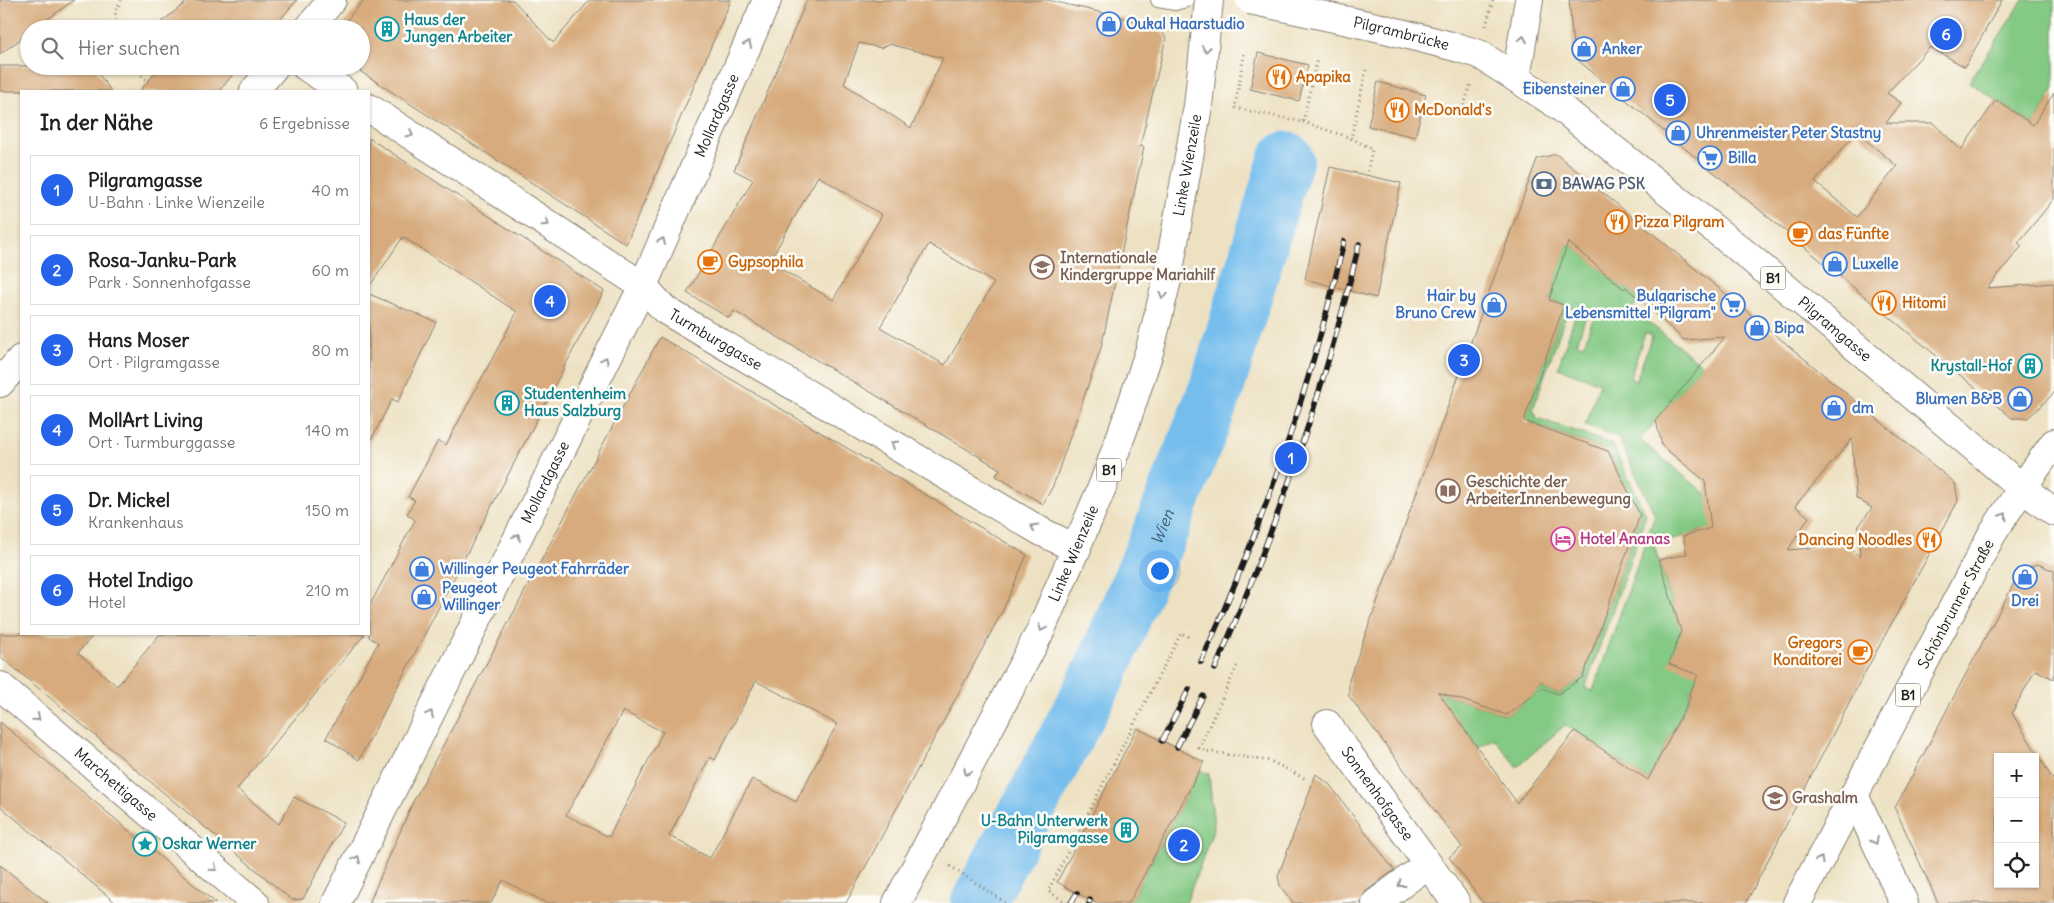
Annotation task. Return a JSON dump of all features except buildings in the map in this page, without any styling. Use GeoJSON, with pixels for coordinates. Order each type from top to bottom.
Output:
{"type":"FeatureCollection","features":[{"type":"Feature","properties":{"kind":"street"},"geometry":{"type":"LineString","coordinates":[[315,20],[332,0]]}},
{"type":"Feature","properties":{"kind":"street","name":"Mollardgasse"},"geometry":{"type":"LineString","coordinates":[[336,903],[643,286],[767,0]]}},
{"type":"Feature","properties":{"kind":"street","name":"Linke Wienzeile"},"geometry":{"type":"LineString","coordinates":[[896,903],[1040,632],[1104,485],[1139,386],[1168,276],[1198,106],[1209,0]]}},
{"type":"Feature","properties":{"kind":"street","name":"Pilgrambrücke"},"geometry":{"type":"LineString","coordinates":[[1250,0],[1381,28],[1459,48],[1479,54],[1516,78]]}},
{"type":"Feature","properties":{"kind":"street"},"geometry":{"type":"LineString","coordinates":[[1516,78],[1529,0]]}},
{"type":"Feature","properties":{"kind":"street"},"geometry":{"type":"LineString","coordinates":[[255,90],[267,75]]}},
{"type":"Feature","properties":{"kind":"street"},"geometry":{"type":"LineString","coordinates":[[319,75],[341,90]]}},
{"type":"Feature","properties":{"kind":"street","name":"Pilgramgasse"},"geometry":{"type":"LineString","coordinates":[[1516,78],[1559,106],[1747,255],[2022,488],[2054,512]]}},
{"type":"Feature","properties":{"kind":"street","name":"Turmburggasse"},"geometry":{"type":"LineString","coordinates":[[370,109],[643,286],[665,310],[1042,532],[1077,549]]}},
{"type":"Feature","properties":{"kind":"street"},"geometry":{"type":"LineString","coordinates":[[0,383],[20,360]]}},
{"type":"Feature","properties":{"kind":"street","name":"Schönbrunner Straße"},"geometry":{"type":"LineString","coordinates":[[1797,903],[1855,797],[1992,534],[2054,443]]}},
{"type":"Feature","properties":{"kind":"street","name":"Marchettigasse"},"geometry":{"type":"LineString","coordinates":[[0,686],[255,903]]}},
{"type":"Feature","properties":{"kind":"street","name":"Sonnenhofgasse"},"geometry":{"type":"LineString","coordinates":[[1327,724],[1456,903]]}},
{"type":"Feature","properties":{"kind":"street"},"geometry":{"type":"LineString","coordinates":[[1855,797],[1904,903]]}},
{"type":"Feature","properties":{"kind":"street"},"geometry":{"type":"LineString","coordinates":[[1376,903],[1427,865]]}},
{"type":"Feature","properties":{"kind":"lane"},"geometry":{"type":"LineString","coordinates":[[1158,0],[1175,3],[1186,0]]}},
{"type":"Feature","properties":{"kind":"path"},"geometry":{"type":"LineString","coordinates":[[116,20],[115,12],[122,0]]}},
{"type":"Feature","properties":{"kind":"path"},"geometry":{"type":"LineString","coordinates":[[1244,54],[1235,108],[1303,122],[1350,138],[1372,148],[1367,175]]}},
{"type":"Feature","properties":{"kind":"path"},"geometry":{"type":"LineString","coordinates":[[1303,122],[1317,59]]}},
{"type":"Feature","properties":{"kind":"path"},"geometry":{"type":"LineString","coordinates":[[1350,138],[1366,70]]}},
{"type":"Feature","properties":{"kind":"path"},"geometry":{"type":"LineString","coordinates":[[141,75],[148,82]]}},
{"type":"Feature","properties":{"kind":"path"},"geometry":{"type":"LineString","coordinates":[[1067,903],[1048,891],[1181,633],[1192,638]]}},
{"type":"Feature","properties":{"kind":"path"},"geometry":{"type":"LineString","coordinates":[[1237,666],[1199,748],[1205,752],[1270,761],[1306,779]]}},
{"type":"Feature","properties":{"kind":"path"},"geometry":{"type":"LineString","coordinates":[[947,865],[1006,903]]}},
{"type":"Feature","properties":{"kind":"green space"},"geometry":{"type":"Polygon","coordinates":[[[2023,0],[2054,0],[2054,87],[2047,103],[2033,125],[1969,82],[2023,0]]]}},
{"type":"Feature","properties":{"kind":"green space"},"geometry":{"type":"Polygon","coordinates":[[[1571,244],[1624,289],[1626,287],[1640,299],[1629,312],[1643,318],[1702,365],[1640,440],[1723,508],[1722,628],[1689,694],[1691,696],[1648,780],[1565,725],[1517,767],[1494,738],[1478,748],[1435,691],[1507,715],[1542,688],[1558,694],[1583,677],[1640,516],[1608,451],[1531,423],[1526,414],[1564,305],[1549,299],[1566,245],[1571,244]],[[1569,306],[1533,409],[1537,418],[1612,444],[1646,515],[1585,688],[1593,691],[1655,515],[1618,437],[1585,425],[1600,383],[1558,368],[1577,310],[1569,306]],[[1588,310],[1577,343],[1584,345],[1595,313],[1588,310]],[[1645,333],[1630,378],[1636,381],[1652,336],[1645,333]],[[1703,530],[1654,546],[1678,621],[1703,530]]]}},
{"type":"Feature","properties":{"kind":"green space"},"geometry":{"type":"Polygon","coordinates":[[[1200,770],[1209,774],[1214,828],[1186,903],[1129,903],[1200,770]]]}},
{"type":"Feature","properties":{"kind":"waterway","name":"Wien"},"geometry":{"type":"LineString","coordinates":[[978,903],[1100,673],[1161,530],[1217,387],[1286,159]]}},
{"type":"Feature","properties":{"kind":"railway"},"geometry":{"type":"LineString","coordinates":[[1201,662],[1245,559],[1283,455],[1301,402],[1344,241]]}},
{"type":"Feature","properties":{"kind":"railway"},"geometry":{"type":"LineString","coordinates":[[1215,669],[1258,565],[1297,460],[1331,353],[1359,244]]}},
{"type":"Feature","properties":{"kind":"railway"},"geometry":{"type":"LineString","coordinates":[[1162,741],[1189,689]]}},
{"type":"Feature","properties":{"kind":"railway"},"geometry":{"type":"LineString","coordinates":[[1177,747],[1203,696]]}},
{"type":"Feature","properties":{"kind":"railway"},"geometry":{"type":"LineString","coordinates":[[1071,903],[1077,893]]}},
{"type":"Feature","properties":{"kind":"place","name":"Oukal Haarstudio"},"geometry":{"type":"Point","coordinates":[1109,24]}},
{"type":"Feature","properties":{"kind":"place","name":"Haus der Jungen Arbeiter"},"geometry":{"type":"Point","coordinates":[387,29]}},
{"type":"Feature","properties":{"kind":"place","name":"Hotel Indigo"},"geometry":{"type":"Point","coordinates":[1946,34]}},
{"type":"Feature","properties":{"kind":"place","name":"Anker"},"geometry":{"type":"Point","coordinates":[1584,49]}},
{"type":"Feature","properties":{"kind":"place","name":"Apapika"},"geometry":{"type":"Point","coordinates":[1279,77]}},
{"type":"Feature","properties":{"kind":"place","name":"Eibensteiner"},"geometry":{"type":"Point","coordinates":[1623,89]}},
{"type":"Feature","properties":{"kind":"place","name":"Dr. Mickel"},"geometry":{"type":"Point","coordinates":[1670,100]}},
{"type":"Feature","properties":{"kind":"place","name":"McDonald's"},"geometry":{"type":"Point","coordinates":[1397,110]}},
{"type":"Feature","properties":{"kind":"place","name":"Uhrenmeister Peter Stastny"},"geometry":{"type":"Point","coordinates":[1678,133]}},
{"type":"Feature","properties":{"kind":"place","name":"Billa"},"geometry":{"type":"Point","coordinates":[1710,158]}},
{"type":"Feature","properties":{"kind":"place","name":"BAWAG PSK"},"geometry":{"type":"Point","coordinates":[1544,184]}},
{"type":"Feature","properties":{"kind":"place","name":"Pizza Pilgram"},"geometry":{"type":"Point","coordinates":[1617,222]}},
{"type":"Feature","properties":{"kind":"place","name":"das Fünfte"},"geometry":{"type":"Point","coordinates":[1800,234]}},
{"type":"Feature","properties":{"kind":"place","name":"Gypsophila"},"geometry":{"type":"Point","coordinates":[710,262]}},
{"type":"Feature","properties":{"kind":"place","name":"Luxelle"},"geometry":{"type":"Point","coordinates":[1835,264]}},
{"type":"Feature","properties":{"kind":"place","name":"Internationale Kindergruppe Mariahilf"},"geometry":{"type":"Point","coordinates":[1042,267]}},
{"type":"Feature","properties":{"kind":"place","name":"MollArt Living"},"geometry":{"type":"Point","coordinates":[550,301]}},
{"type":"Feature","properties":{"kind":"place","name":"Hitomi"},"geometry":{"type":"Point","coordinates":[1884,303]}},
{"type":"Feature","properties":{"kind":"place","name":"Hair by Bruno Crew"},"geometry":{"type":"Point","coordinates":[1494,305]}},
{"type":"Feature","properties":{"kind":"place","name":"Bulgarische Lebensmittel \"Pilgram\""},"geometry":{"type":"Point","coordinates":[1733,305]}},
{"type":"Feature","properties":{"kind":"place","name":"Bipa"},"geometry":{"type":"Point","coordinates":[1757,328]}},
{"type":"Feature","properties":{"kind":"place","name":"Hans Moser"},"geometry":{"type":"Point","coordinates":[1464,360]}},
{"type":"Feature","properties":{"kind":"place","name":"Krystall-Hof"},"geometry":{"type":"Point","coordinates":[2030,366]}},
{"type":"Feature","properties":{"kind":"place","name":"Blumen B&B"},"geometry":{"type":"Point","coordinates":[2020,399]}},
{"type":"Feature","properties":{"kind":"place","name":"Studentenheim Haus Salzburg"},"geometry":{"type":"Point","coordinates":[507,403]}},
{"type":"Feature","properties":{"kind":"place","name":"dm"},"geometry":{"type":"Point","coordinates":[1834,408]}},
{"type":"Feature","properties":{"kind":"place","name":"Pilgramgasse"},"geometry":{"type":"Point","coordinates":[1291,458]}},
{"type":"Feature","properties":{"kind":"place","name":"Geschichte der ArbeiterInnenbewegung"},"geometry":{"type":"Point","coordinates":[1448,491]}},
{"type":"Feature","properties":{"kind":"place","name":"Hotel Ananas"},"geometry":{"type":"Point","coordinates":[1563,539]}},
{"type":"Feature","properties":{"kind":"place","name":"Dancing Noodles"},"geometry":{"type":"Point","coordinates":[1929,540]}},
{"type":"Feature","properties":{"kind":"place","name":"Willinger Peugeot Fahrräder"},"geometry":{"type":"Point","coordinates":[422,569]}},
{"type":"Feature","properties":{"kind":"place","name":"Drei"},"geometry":{"type":"Point","coordinates":[2025,577]}},
{"type":"Feature","properties":{"kind":"place","name":"Peugeot Willinger"},"geometry":{"type":"Point","coordinates":[424,597]}},
{"type":"Feature","properties":{"kind":"place","name":"Gregors Konditorei"},"geometry":{"type":"Point","coordinates":[1860,652]}},
{"type":"Feature","properties":{"kind":"place","name":"Grashalm"},"geometry":{"type":"Point","coordinates":[1775,798]}},
{"type":"Feature","properties":{"kind":"place","name":"U-Bahn Unterwerk Pilgramgasse"},"geometry":{"type":"Point","coordinates":[1126,830]}},
{"type":"Feature","properties":{"kind":"place","name":"Oskar Werner"},"geometry":{"type":"Point","coordinates":[145,844]}},
{"type":"Feature","properties":{"kind":"place","name":"Rosa-Janku-Park"},"geometry":{"type":"Point","coordinates":[1184,845]}}]}
